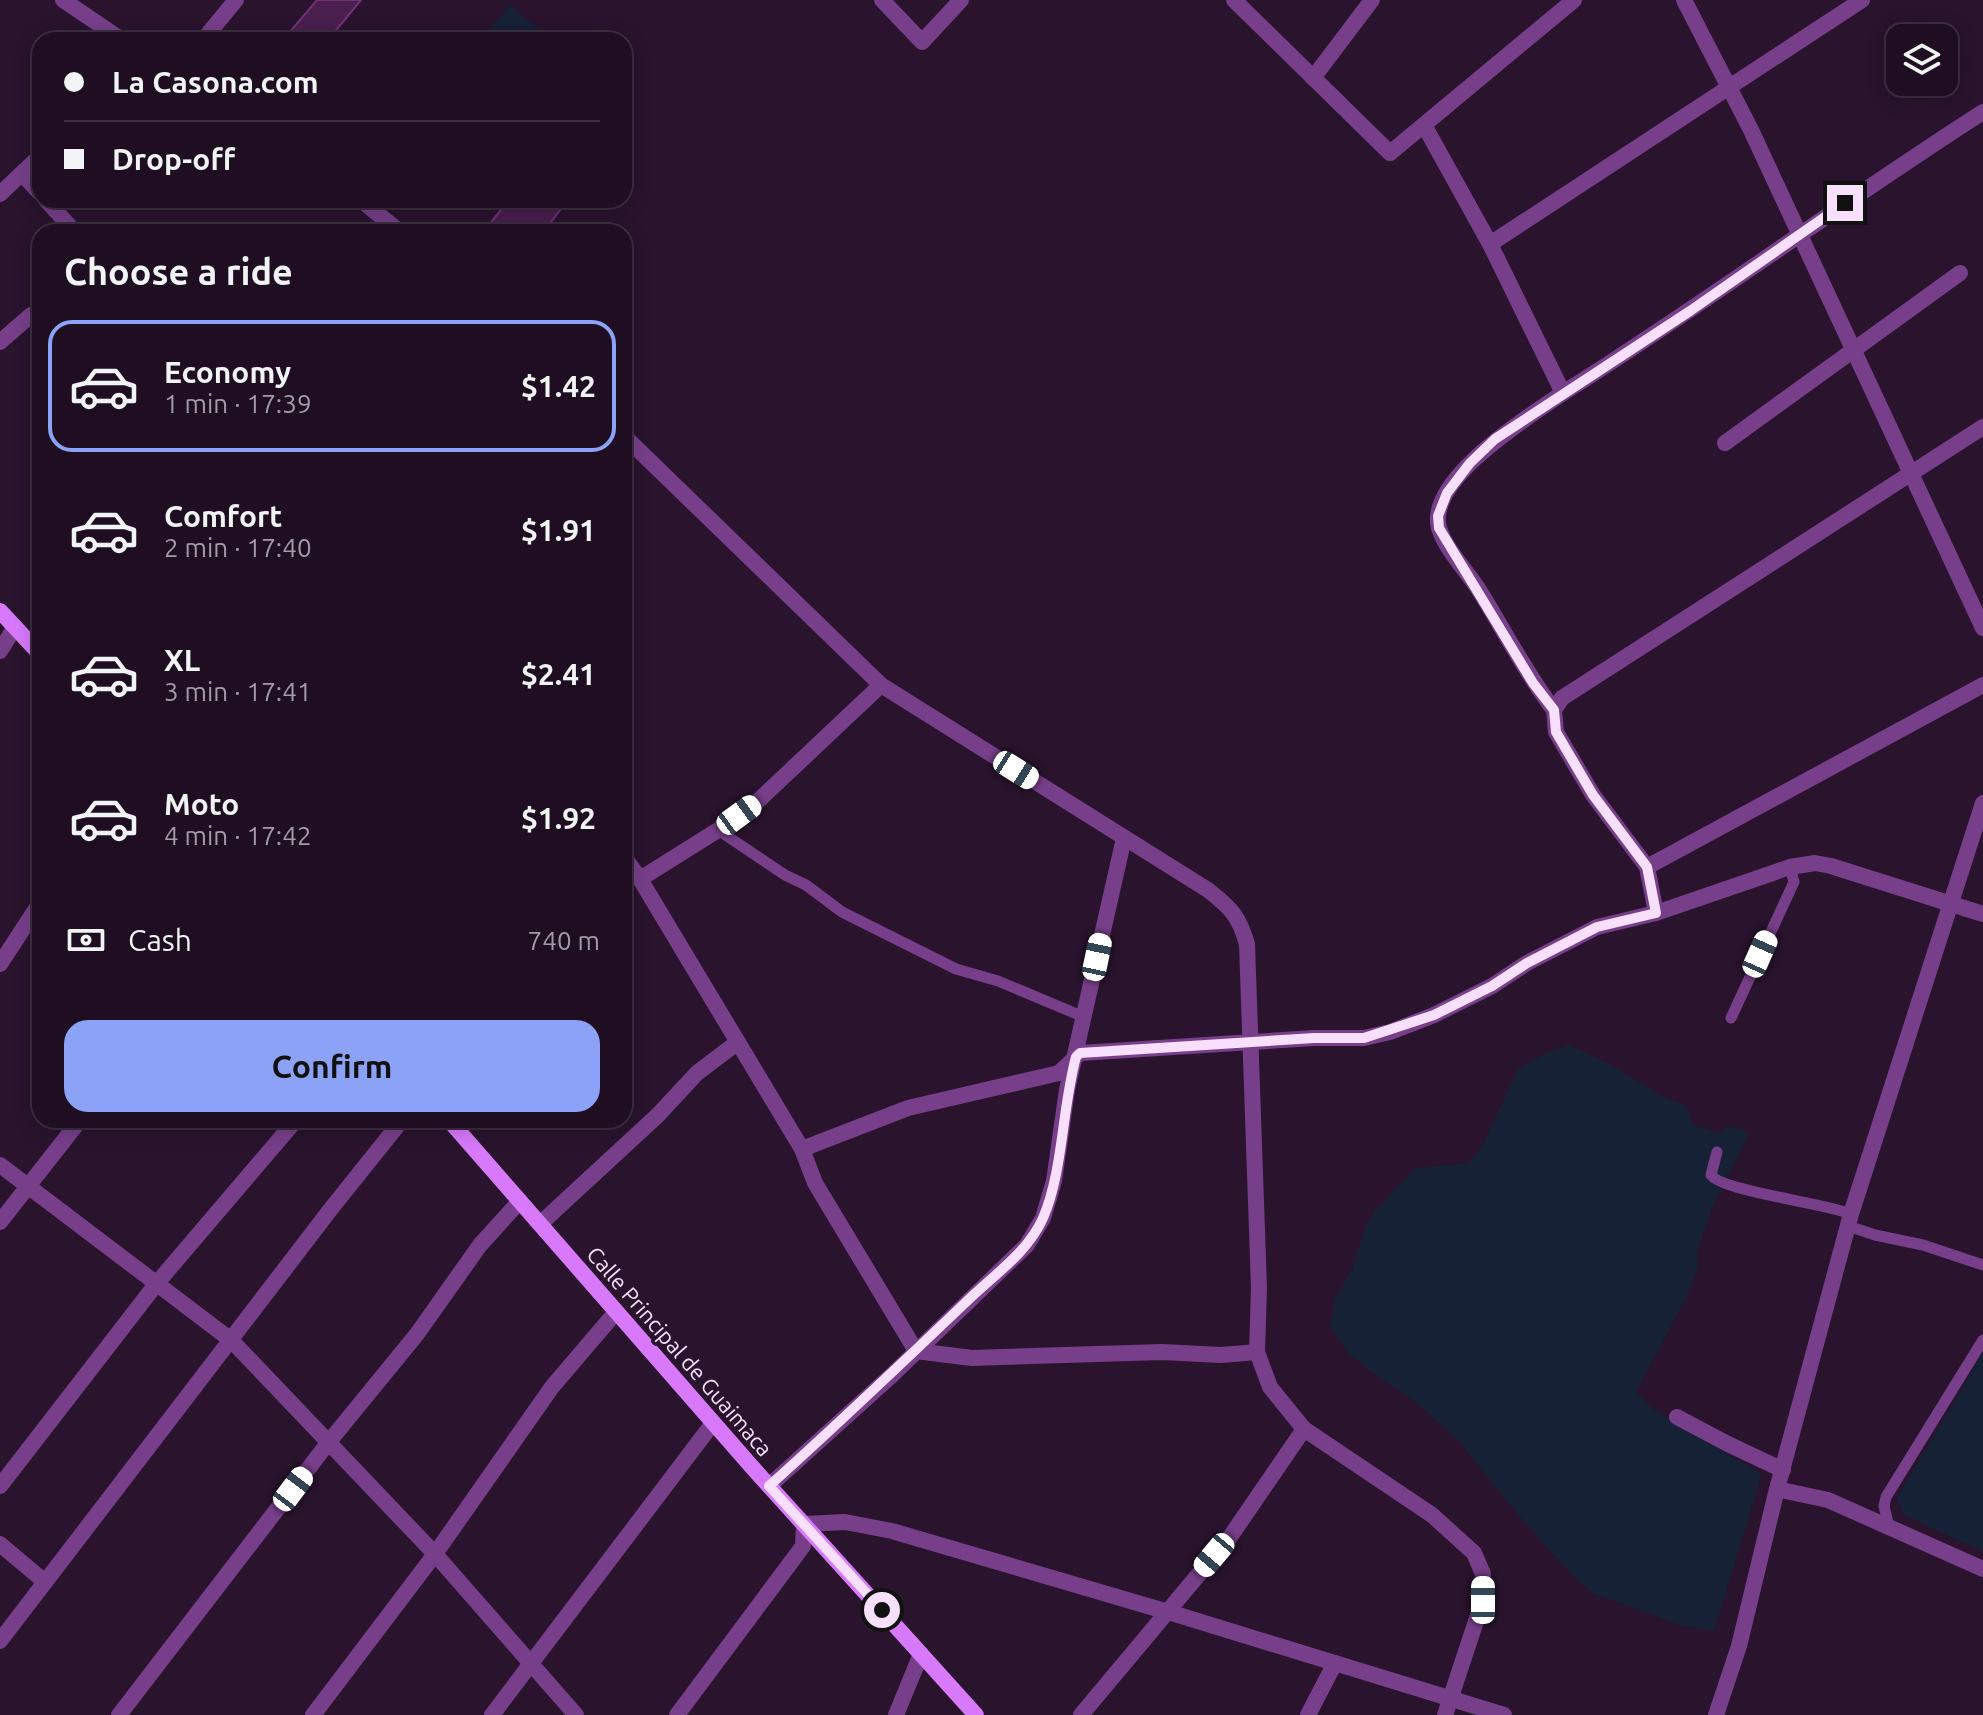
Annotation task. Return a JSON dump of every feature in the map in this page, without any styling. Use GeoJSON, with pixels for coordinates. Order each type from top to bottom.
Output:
{"type":"FeatureCollection","features":[{"type":"Feature","properties":{"kind":"main road"},"geometry":{"type":"LineString","coordinates":[[0,611],[32,645]]}},
{"type":"Feature","properties":{"kind":"main road","name":"Calle Principal de Guaimaca"},"geometry":{"type":"LineString","coordinates":[[456,1128],[713,1423],[976,1715]]}},
{"type":"Feature","properties":{"kind":"street"},"geometry":{"type":"LineString","coordinates":[[63,0],[110,32]]}},
{"type":"Feature","properties":{"kind":"street"},"geometry":{"type":"LineString","coordinates":[[210,32],[236,0]]}},
{"type":"Feature","properties":{"kind":"street"},"geometry":{"type":"LineString","coordinates":[[882,0],[922,42],[961,0]]}},
{"type":"Feature","properties":{"kind":"street"},"geometry":{"type":"LineString","coordinates":[[1234,0],[1386,151],[1394,152],[1574,0]]}},
{"type":"Feature","properties":{"kind":"street"},"geometry":{"type":"LineString","coordinates":[[1313,78],[1372,0]]}},
{"type":"Feature","properties":{"kind":"street"},"geometry":{"type":"LineString","coordinates":[[1684,0],[1730,86],[1983,628]]}},
{"type":"Feature","properties":{"kind":"street"},"geometry":{"type":"LineString","coordinates":[[1490,244],[1862,0]]}},
{"type":"Feature","properties":{"kind":"street"},"geometry":{"type":"LineString","coordinates":[[1656,913],[1647,867],[1593,795],[1556,732],[1554,710],[1533,683],[1480,592],[1446,544],[1438,516],[1447,493],[1479,453],[1495,439],[1983,112]]}},
{"type":"Feature","properties":{"kind":"street"},"geometry":{"type":"LineString","coordinates":[[1424,125],[1490,244],[1563,393]]}},
{"type":"Feature","properties":{"kind":"street"},"geometry":{"type":"LineString","coordinates":[[0,194],[32,164]]}},
{"type":"Feature","properties":{"kind":"street"},"geometry":{"type":"LineString","coordinates":[[22,174],[32,185]]}},
{"type":"Feature","properties":{"kind":"street"},"geometry":{"type":"LineString","coordinates":[[53,208],[68,224]]}},
{"type":"Feature","properties":{"kind":"street"},"geometry":{"type":"LineString","coordinates":[[371,208],[390,224]]}},
{"type":"Feature","properties":{"kind":"street"},"geometry":{"type":"LineString","coordinates":[[1725,443],[1960,273]]}},
{"type":"Feature","properties":{"kind":"street"},"geometry":{"type":"LineString","coordinates":[[0,342],[31,315]]}},
{"type":"Feature","properties":{"kind":"street"},"geometry":{"type":"LineString","coordinates":[[1554,710],[1562,698],[1983,427]]}},
{"type":"Feature","properties":{"kind":"street"},"geometry":{"type":"LineString","coordinates":[[632,444],[881,685],[1208,890],[1228,905],[1240,921],[1247,944],[1259,1288],[1257,1352],[1270,1387],[1304,1429],[1432,1515],[1474,1553],[1483,1574],[1483,1600],[1445,1715]]}},
{"type":"Feature","properties":{"kind":"street"},"geometry":{"type":"LineString","coordinates":[[0,651],[15,627]]}},
{"type":"Feature","properties":{"kind":"street"},"geometry":{"type":"LineString","coordinates":[[881,685],[759,800],[718,830],[633,877],[802,1149],[815,1183],[916,1351]]}},
{"type":"Feature","properties":{"kind":"street"},"geometry":{"type":"LineString","coordinates":[[1647,867],[1983,685]]}},
{"type":"Feature","properties":{"kind":"street"},"geometry":{"type":"LineString","coordinates":[[1716,1715],[1739,1646],[1777,1489],[1850,1220],[1983,803]]}},
{"type":"Feature","properties":{"kind":"street"},"geometry":{"type":"LineString","coordinates":[[769,1486],[1027,1245],[1043,1218],[1054,1181],[1067,1090],[1124,838]]}},
{"type":"Feature","properties":{"kind":"street"},"geometry":{"type":"LineString","coordinates":[[802,1149],[908,1108],[1059,1073],[1080,1053],[1364,1038],[1390,1032],[1481,992],[1527,963],[1597,927],[1656,913],[1790,867],[1815,863],[1831,866],[1983,914]]}},
{"type":"Feature","properties":{"kind":"street"},"geometry":{"type":"LineString","coordinates":[[0,964],[32,915]]}},
{"type":"Feature","properties":{"kind":"street"},"geometry":{"type":"LineString","coordinates":[[540,1224],[658,1115],[697,1073],[738,1042]]}},
{"type":"Feature","properties":{"kind":"street"},"geometry":{"type":"LineString","coordinates":[[0,1222],[74,1128]]}},
{"type":"Feature","properties":{"kind":"street"},"geometry":{"type":"LineString","coordinates":[[0,1486],[157,1283],[289,1128]]}},
{"type":"Feature","properties":{"kind":"street"},"geometry":{"type":"LineString","coordinates":[[0,1641],[396,1128]]}},
{"type":"Feature","properties":{"kind":"street"},"geometry":{"type":"LineString","coordinates":[[0,1165],[231,1340],[435,1554],[576,1715]]}},
{"type":"Feature","properties":{"kind":"street"},"geometry":{"type":"LineString","coordinates":[[119,1715],[328,1443],[417,1334],[480,1245],[520,1201]]}},
{"type":"Feature","properties":{"kind":"street"},"geometry":{"type":"LineString","coordinates":[[313,1715],[435,1554],[552,1387],[616,1312]]}},
{"type":"Feature","properties":{"kind":"street"},"geometry":{"type":"LineString","coordinates":[[916,1351],[972,1358],[1257,1352]]}},
{"type":"Feature","properties":{"kind":"street"},"geometry":{"type":"LineString","coordinates":[[1677,1417],[1783,1470]]}},
{"type":"Feature","properties":{"kind":"street"},"geometry":{"type":"LineString","coordinates":[[492,1715],[713,1423]]}},
{"type":"Feature","properties":{"kind":"street"},"geometry":{"type":"LineString","coordinates":[[1081,1715],[1230,1537],[1304,1429]]}},
{"type":"Feature","properties":{"kind":"street"},"geometry":{"type":"LineString","coordinates":[[1777,1489],[1828,1500],[1983,1569]]}},
{"type":"Feature","properties":{"kind":"street"},"geometry":{"type":"LineString","coordinates":[[677,1715],[803,1546],[804,1524],[845,1522],[892,1531],[1504,1715]]}},
{"type":"Feature","properties":{"kind":"street"},"geometry":{"type":"LineString","coordinates":[[0,1544],[45,1582]]}},
{"type":"Feature","properties":{"kind":"street"},"geometry":{"type":"LineString","coordinates":[[896,1715],[921,1654]]}},
{"type":"Feature","properties":{"kind":"street"},"geometry":{"type":"LineString","coordinates":[[1308,1715],[1335,1663]]}},
{"type":"Feature","properties":{"kind":"lane"},"geometry":{"type":"LineString","coordinates":[[718,830],[785,875],[806,885],[842,912],[956,969],[998,981],[1084,1017]]}},
{"type":"Feature","properties":{"kind":"lane"},"geometry":{"type":"LineString","coordinates":[[1731,1018],[1794,882],[1790,867]]}},
{"type":"Feature","properties":{"kind":"lane"},"geometry":{"type":"LineString","coordinates":[[1717,1152],[1711,1175],[1715,1181],[1737,1189],[1816,1203],[1875,1235],[1923,1245],[1983,1265]]}},
{"type":"Feature","properties":{"kind":"lane"},"geometry":{"type":"LineString","coordinates":[[1889,1527],[1884,1506],[1886,1497],[1983,1340]]}},
{"type":"Feature","properties":{"kind":"shaded area"},"geometry":{"type":"Polygon","coordinates":[[[510,5],[542,32],[487,32],[510,5]]]}},
{"type":"Feature","properties":{"kind":"shaded area"},"geometry":{"type":"Polygon","coordinates":[[[1569,1045],[1610,1064],[1663,1097],[1687,1106],[1692,1124],[1717,1133],[1729,1126],[1749,1133],[1713,1206],[1697,1251],[1698,1268],[1688,1294],[1636,1392],[1655,1411],[1762,1474],[1714,1631],[1683,1626],[1592,1593],[1567,1570],[1508,1503],[1460,1442],[1417,1403],[1347,1352],[1330,1326],[1335,1297],[1352,1270],[1365,1227],[1374,1212],[1416,1168],[1469,1163],[1481,1148],[1518,1069],[1544,1054],[1569,1045]]]}},
{"type":"Feature","properties":{"kind":"shaded area"},"geometry":{"type":"Polygon","coordinates":[[[1983,1353],[1983,1551],[1905,1516],[1896,1499],[1983,1353]]]}},
{"type":"Feature","properties":{"kind":"building"},"geometry":{"type":"Polygon","coordinates":[[[317,0],[361,0],[335,32],[290,32],[317,0]]]}},
{"type":"Feature","properties":{"kind":"building"},"geometry":{"type":"Polygon","coordinates":[[[502,208],[562,208],[549,224],[490,224],[502,208]]]}},
{"type":"Feature","properties":{"kind":"route"},"geometry":{"type":"LineString","coordinates":[[882,1610],[769,1486],[892,1375],[1027,1245],[1043,1218],[1054,1181],[1067,1090],[1076,1057],[1080,1053],[1314,1038],[1364,1038],[1390,1032],[1434,1015],[1492,986],[1527,963],[1597,927],[1656,913],[1647,867],[1593,795],[1556,732],[1554,710],[1533,683],[1480,592],[1446,544],[1438,516],[1447,493],[1470,463],[1495,439],[1690,311],[1845,203]]}}]}
